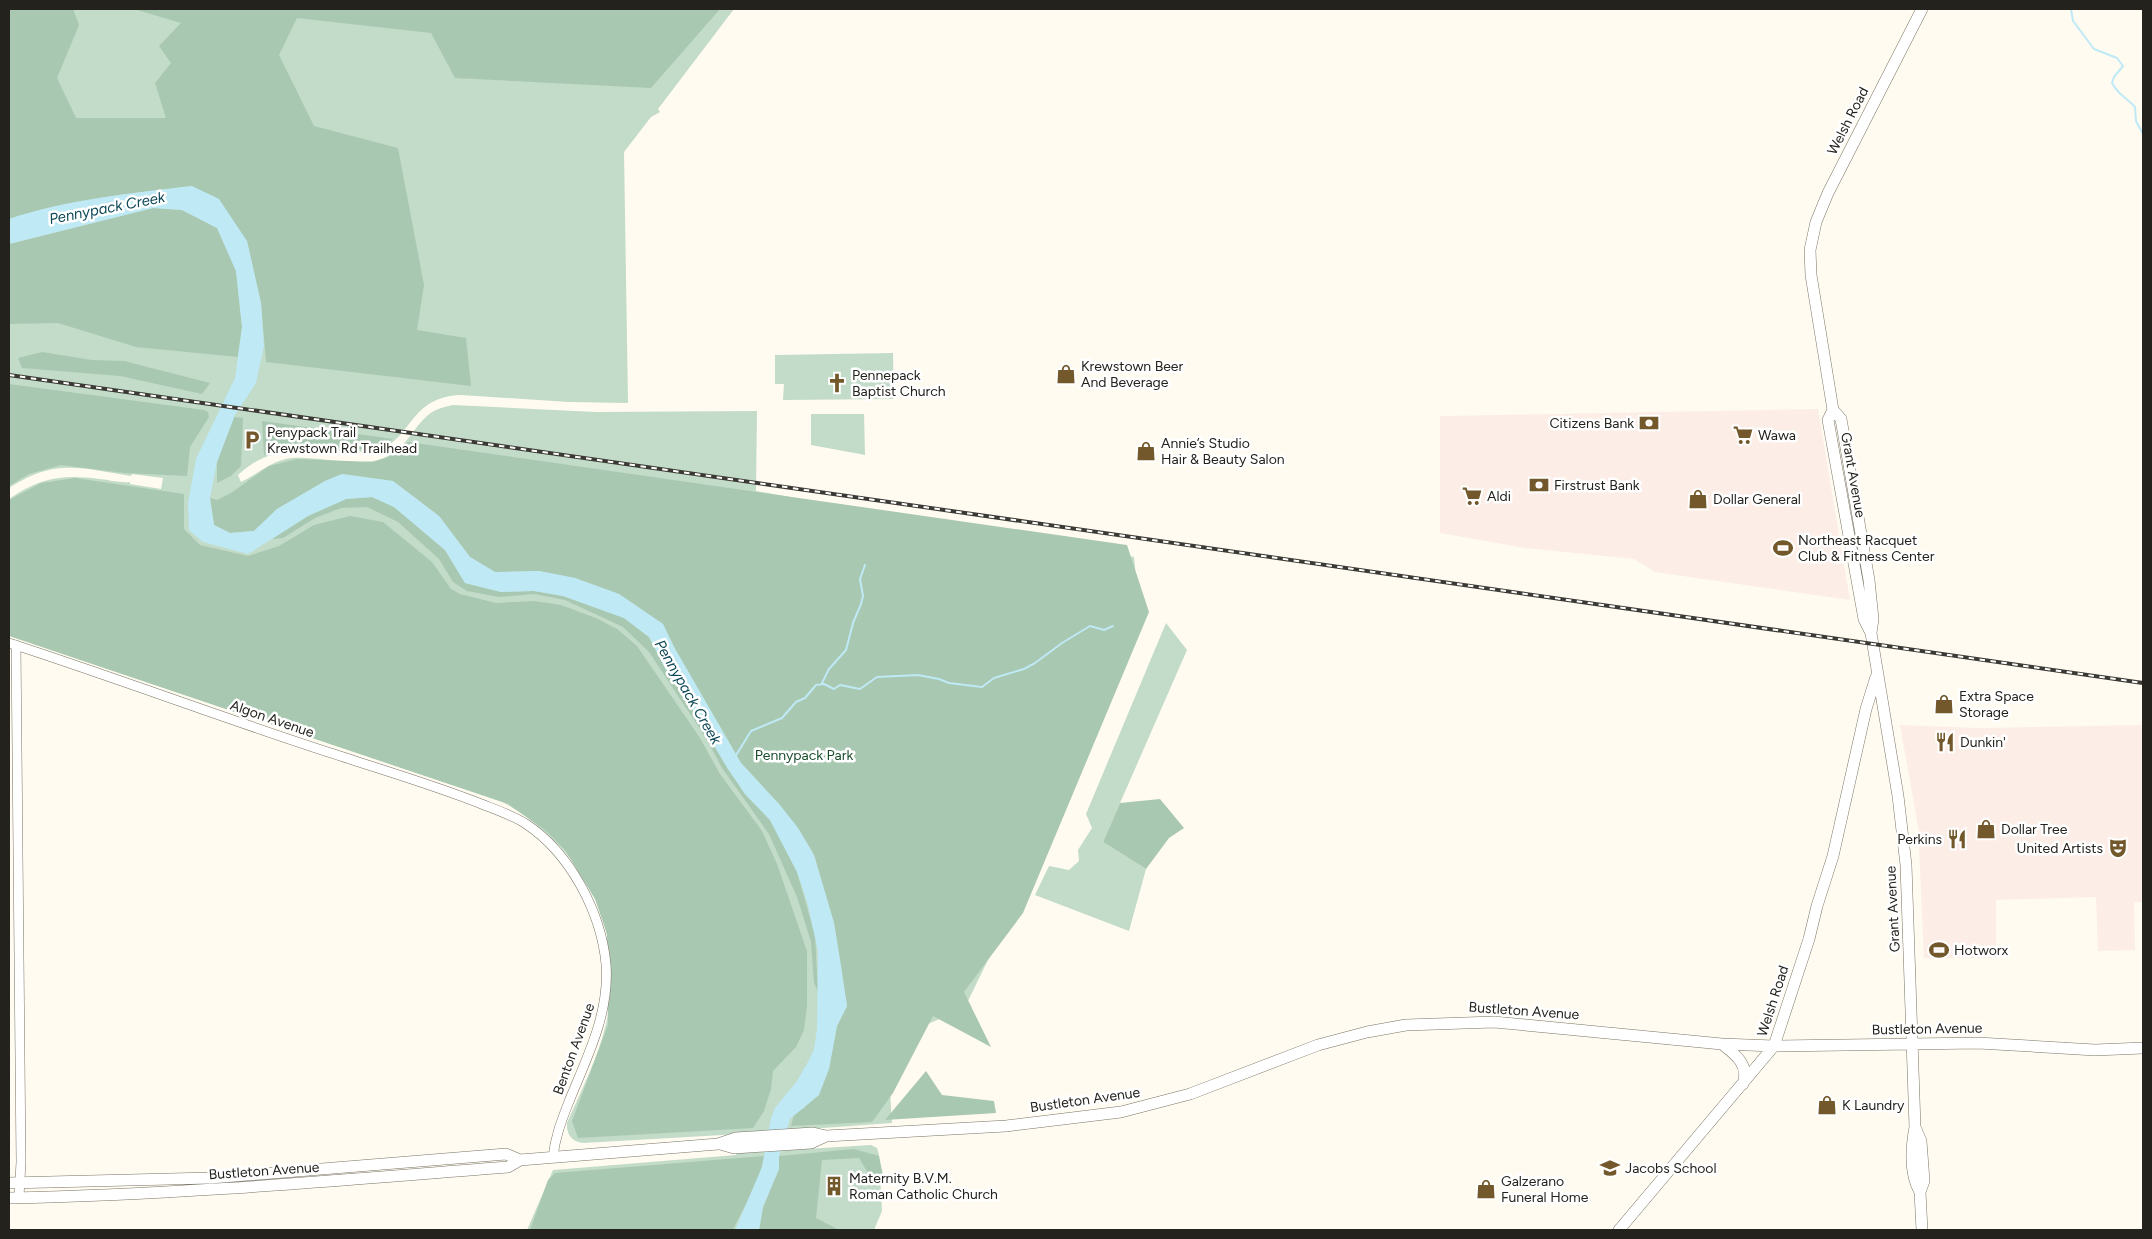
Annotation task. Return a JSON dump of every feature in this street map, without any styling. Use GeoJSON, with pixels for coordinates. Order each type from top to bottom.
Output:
{"type":"FeatureCollection","features":[{"type":"Feature","properties":{"kind":"main road","name":"Welsh Road"},"geometry":{"type":"LineString","coordinates":[[1810,250],[1816,222],[1828,193],[1922,9]]}},
{"type":"Feature","properties":{"kind":"main road","name":"Grant Avenue"},"geometry":{"type":"LineString","coordinates":[[1810,250],[1813,295],[1833,410],[1828,420],[1864,620],[1871,633],[1898,796],[1906,865],[1915,1127],[1912,1141],[1914,1181],[1920,1192],[1922,1230]]}},
{"type":"Feature","properties":{"kind":"main road","name":"Welsh Road"},"geometry":{"type":"LineString","coordinates":[[1619,1230],[1774,1046],[1809,939],[1833,856],[1861,732],[1877,673]]}},
{"type":"Feature","properties":{"kind":"main road"},"geometry":{"type":"LineString","coordinates":[[1861,732],[1872,717],[1883,713]]}},
{"type":"Feature","properties":{"kind":"main road","name":"Bustleton Avenue"},"geometry":{"type":"LineString","coordinates":[[14,1198],[210,1190],[295,1184],[508,1167],[520,1160],[553,1157],[826,1136],[1006,1126],[1121,1112],[1190,1094],[1318,1044],[1406,1025],[1494,1022],[1722,1044],[1774,1046],[1978,1043],[2095,1050],[2143,1048]]}},
{"type":"Feature","properties":{"kind":"main road"},"geometry":{"type":"LineString","coordinates":[[1722,1044],[1742,1063],[1745,1078],[1743,1085]]}},
{"type":"Feature","properties":{"kind":"main road","name":"Bustleton Avenue"},"geometry":{"type":"LineString","coordinates":[[14,1183],[210,1178],[506,1154],[520,1160]]}},
{"type":"Feature","properties":{"kind":"street"},"geometry":{"type":"LineString","coordinates":[[13,644],[14,1198]]}},
{"type":"Feature","properties":{"kind":"street","name":"Algon Avenue"},"geometry":{"type":"LineString","coordinates":[[13,644],[286,739],[465,797],[526,824]]}},
{"type":"Feature","properties":{"kind":"street","name":"Benton Avenue"},"geometry":{"type":"LineString","coordinates":[[526,824],[559,855],[584,891],[601,934],[606,962],[605,1008],[556,1137],[553,1157]]}},
{"type":"Feature","properties":{"kind":"shaded area"},"geometry":{"type":"Polygon","coordinates":[[[1818,409],[1850,600],[1655,572],[1634,559],[1525,548],[1440,533],[1440,416],[1818,409]]]}},
{"type":"Feature","properties":{"kind":"shaded area"},"geometry":{"type":"Polygon","coordinates":[[[1900,725],[1979,728],[2143,725],[2143,902],[2134,902],[2135,950],[2098,951],[2096,897],[1996,900],[1996,958],[1924,958],[1918,826],[1900,725]]]}},
{"type":"Feature","properties":{"kind":"green space","name":"Pennypack Park"},"geometry":{"type":"Polygon","coordinates":[[[9,9],[734,9],[658,109],[660,112],[651,117],[624,152],[628,403],[569,402],[461,395],[444,398],[431,403],[389,445],[377,450],[359,452],[299,450],[274,454],[250,465],[238,475],[241,482],[272,464],[285,459],[303,458],[363,462],[384,458],[403,445],[428,415],[443,407],[453,405],[596,412],[757,411],[756,491],[859,507],[1134,557],[1136,578],[1018,898],[968,1001],[972,1008],[937,1020],[887,1043],[892,1123],[809,1129],[806,1149],[871,1145],[877,1148],[882,1211],[874,1230],[527,1230],[553,1170],[736,1155],[740,1134],[583,1143],[576,1141],[569,1134],[567,1123],[603,1037],[609,1004],[608,941],[603,918],[595,897],[571,859],[539,827],[501,801],[9,634],[9,499],[31,486],[52,479],[74,477],[130,482],[130,484],[161,489],[163,478],[68,468],[41,472],[9,488],[9,9]]]}},
{"type":"Feature","properties":{"kind":"green space"},"geometry":{"type":"Polygon","coordinates":[[[9,9],[73,9],[79,25],[57,78],[76,118],[166,118],[155,83],[171,63],[159,46],[181,23],[134,9],[720,9],[651,88],[455,78],[431,33],[297,18],[279,55],[314,126],[398,148],[424,285],[417,330],[466,338],[471,386],[266,362],[261,303],[247,241],[192,186],[76,202],[9,219],[9,9]]]}},
{"type":"Feature","properties":{"kind":"green space"},"geometry":{"type":"Polygon","coordinates":[[[153,208],[182,210],[217,228],[236,271],[242,327],[238,357],[136,347],[58,323],[9,324],[9,244],[153,208]]]}},
{"type":"Feature","properties":{"kind":"green space"},"geometry":{"type":"Polygon","coordinates":[[[42,352],[92,360],[124,361],[210,383],[202,394],[120,376],[22,368],[18,358],[42,352]]]}},
{"type":"Feature","properties":{"kind":"green space"},"geometry":{"type":"Polygon","coordinates":[[[893,353],[894,399],[783,400],[784,384],[775,384],[775,355],[893,353]]]}},
{"type":"Feature","properties":{"kind":"green space"},"geometry":{"type":"Polygon","coordinates":[[[9,384],[204,410],[208,412],[209,417],[190,447],[187,476],[124,473],[61,465],[29,474],[9,486],[9,384]]]}},
{"type":"Feature","properties":{"kind":"green space"},"geometry":{"type":"Polygon","coordinates":[[[811,414],[864,414],[865,455],[811,445],[811,414]]]}},
{"type":"Feature","properties":{"kind":"green space"},"geometry":{"type":"Polygon","coordinates":[[[234,417],[243,418],[241,466],[231,476],[217,483],[217,462],[234,417]]]}},
{"type":"Feature","properties":{"kind":"green space"},"geometry":{"type":"Polygon","coordinates":[[[262,421],[393,439],[367,449],[314,447],[285,450],[264,455],[262,421]]]}},
{"type":"Feature","properties":{"kind":"green space"},"geometry":{"type":"Polygon","coordinates":[[[408,442],[1127,545],[1149,612],[1023,913],[964,992],[991,1047],[933,1016],[893,1093],[872,1122],[791,1126],[794,1114],[804,1108],[829,1068],[837,1026],[847,1006],[834,923],[814,855],[798,828],[779,804],[741,763],[674,647],[663,624],[619,594],[575,578],[539,571],[495,572],[470,557],[439,516],[393,481],[342,474],[325,481],[277,509],[254,531],[230,533],[214,525],[210,498],[217,500],[231,493],[269,466],[297,459],[373,462],[388,457],[408,442]]]}},
{"type":"Feature","properties":{"kind":"green space"},"geometry":{"type":"Polygon","coordinates":[[[75,478],[184,494],[184,529],[200,545],[248,556],[279,546],[314,525],[350,516],[383,522],[432,562],[451,589],[460,594],[496,603],[534,601],[561,605],[596,618],[617,629],[637,646],[700,738],[720,774],[762,831],[777,864],[807,951],[807,1006],[804,1030],[796,1047],[773,1071],[771,1089],[764,1111],[753,1128],[578,1138],[572,1121],[608,1025],[607,934],[595,899],[565,850],[545,830],[508,804],[9,636],[9,500],[41,483],[75,478]]]}},
{"type":"Feature","properties":{"kind":"green space"},"geometry":{"type":"Polygon","coordinates":[[[372,497],[394,507],[445,550],[465,583],[501,592],[534,591],[563,596],[624,618],[649,637],[665,668],[690,705],[728,769],[745,794],[770,820],[797,872],[815,935],[818,991],[814,983],[811,942],[797,897],[769,834],[722,768],[706,738],[649,652],[623,627],[565,600],[534,594],[499,597],[467,591],[453,582],[439,559],[398,522],[367,507],[341,508],[315,518],[283,538],[272,539],[308,516],[346,499],[372,497]]]}},
{"type":"Feature","properties":{"kind":"green space"},"geometry":{"type":"Polygon","coordinates":[[[1166,623],[1187,650],[1103,842],[1146,869],[1129,931],[1035,895],[1049,866],[1069,870],[1079,861],[1078,850],[1092,828],[1086,814],[1166,623]]]}},
{"type":"Feature","properties":{"kind":"green space"},"geometry":{"type":"Polygon","coordinates":[[[1160,799],[1184,828],[1169,838],[1146,869],[1103,842],[1120,803],[1160,799]]]}},
{"type":"Feature","properties":{"kind":"green space"},"geometry":{"type":"Polygon","coordinates":[[[926,1071],[942,1095],[994,1101],[996,1113],[885,1120],[926,1071]]]}},
{"type":"Feature","properties":{"kind":"green space"},"geometry":{"type":"Polygon","coordinates":[[[854,1149],[879,1156],[885,1185],[870,1176],[859,1158],[822,1160],[816,1218],[839,1230],[759,1230],[763,1207],[779,1169],[779,1156],[854,1149]]]}},
{"type":"Feature","properties":{"kind":"green space"},"geometry":{"type":"Polygon","coordinates":[[[764,1156],[759,1176],[733,1230],[530,1230],[548,1180],[555,1173],[764,1156]]]}},
{"type":"Feature","properties":{"kind":"water","name":"Pennypack Creek"},"geometry":{"type":"Polygon","coordinates":[[[192,186],[219,199],[247,241],[261,303],[264,346],[256,383],[235,415],[217,462],[210,498],[214,525],[230,533],[254,531],[277,509],[325,481],[342,474],[393,481],[439,516],[470,557],[495,572],[539,571],[575,578],[619,594],[663,624],[674,647],[741,763],[779,804],[798,828],[814,855],[834,923],[847,1006],[837,1026],[829,1069],[819,1095],[790,1119],[779,1156],[779,1169],[763,1207],[759,1230],[735,1230],[762,1167],[771,1118],[775,1108],[797,1081],[809,1060],[814,1049],[817,1029],[818,951],[807,902],[797,872],[770,820],[745,794],[728,769],[690,705],[665,668],[649,637],[624,618],[563,596],[534,591],[501,592],[465,583],[445,550],[394,507],[372,497],[346,499],[308,516],[248,554],[203,542],[189,530],[188,503],[196,459],[235,378],[242,327],[236,271],[217,228],[182,210],[153,208],[9,244],[9,219],[30,212],[76,202],[192,186]]]}},
{"type":"Feature","properties":{"kind":"waterway"},"geometry":{"type":"LineString","coordinates":[[2071,9],[2073,21],[2094,49],[2117,58],[2123,66],[2114,77],[2112,83],[2120,94],[2135,107],[2136,121],[2143,134]]}},
{"type":"Feature","properties":{"kind":"waterway"},"geometry":{"type":"LineString","coordinates":[[822,683],[829,669],[846,650],[863,596],[860,579],[865,565]]}},
{"type":"Feature","properties":{"kind":"waterway"},"geometry":{"type":"LineString","coordinates":[[735,757],[751,731],[782,718],[796,702],[805,698],[816,685],[824,684],[834,689],[840,685],[860,689],[877,677],[918,675],[949,683],[982,687],[994,678],[1024,669],[1035,663],[1062,643],[1090,626],[1104,630],[1113,626]]}},
{"type":"Feature","properties":{"kind":"railway"},"geometry":{"type":"LineString","coordinates":[[9,375],[2143,683]]}},
{"type":"Feature","properties":{"kind":"place","name":"Krewstown Beer And Beverage"},"geometry":{"type":"Point","coordinates":[1066,374]}},
{"type":"Feature","properties":{"kind":"place","name":"Pennepack Baptist Church"},"geometry":{"type":"Point","coordinates":[837,383]}},
{"type":"Feature","properties":{"kind":"place","name":"Citizens Bank"},"geometry":{"type":"Point","coordinates":[1649,423]}},
{"type":"Feature","properties":{"kind":"place","name":"Wawa"},"geometry":{"type":"Point","coordinates":[1743,435]}},
{"type":"Feature","properties":{"kind":"place","name":"Penypack Trail Krewstown Rd Trailhead"},"geometry":{"type":"Point","coordinates":[252,440]}},
{"type":"Feature","properties":{"kind":"place","name":"Annie’s Studio Hair & Beauty Salon"},"geometry":{"type":"Point","coordinates":[1146,451]}},
{"type":"Feature","properties":{"kind":"place","name":"Firstrust Bank"},"geometry":{"type":"Point","coordinates":[1539,485]}},
{"type":"Feature","properties":{"kind":"place","name":"Aldi"},"geometry":{"type":"Point","coordinates":[1472,496]}},
{"type":"Feature","properties":{"kind":"place","name":"Dollar General"},"geometry":{"type":"Point","coordinates":[1698,499]}},
{"type":"Feature","properties":{"kind":"place","name":"Northeast Racquet Club & Fitness Center"},"geometry":{"type":"Point","coordinates":[1783,548]}},
{"type":"Feature","properties":{"kind":"place","name":"Extra Space Storage"},"geometry":{"type":"Point","coordinates":[1944,704]}},
{"type":"Feature","properties":{"kind":"place","name":"Dunkin'"},"geometry":{"type":"Point","coordinates":[1945,742]}},
{"type":"Feature","properties":{"kind":"place","name":"Dollar Tree"},"geometry":{"type":"Point","coordinates":[1986,829]}},
{"type":"Feature","properties":{"kind":"place","name":"Perkins"},"geometry":{"type":"Point","coordinates":[1957,839]}},
{"type":"Feature","properties":{"kind":"place","name":"United Artists"},"geometry":{"type":"Point","coordinates":[2118,848]}},
{"type":"Feature","properties":{"kind":"place","name":"Hotworx"},"geometry":{"type":"Point","coordinates":[1939,950]}},
{"type":"Feature","properties":{"kind":"place","name":"K Laundry"},"geometry":{"type":"Point","coordinates":[1827,1105]}},
{"type":"Feature","properties":{"kind":"place","name":"Jacobs School"},"geometry":{"type":"Point","coordinates":[1610,1168]}},
{"type":"Feature","properties":{"kind":"place","name":"Maternity B.V.M. Roman Catholic Church"},"geometry":{"type":"Point","coordinates":[834,1186]}},
{"type":"Feature","properties":{"kind":"place","name":"Galzerano Funeral Home"},"geometry":{"type":"Point","coordinates":[1486,1189]}}]}
